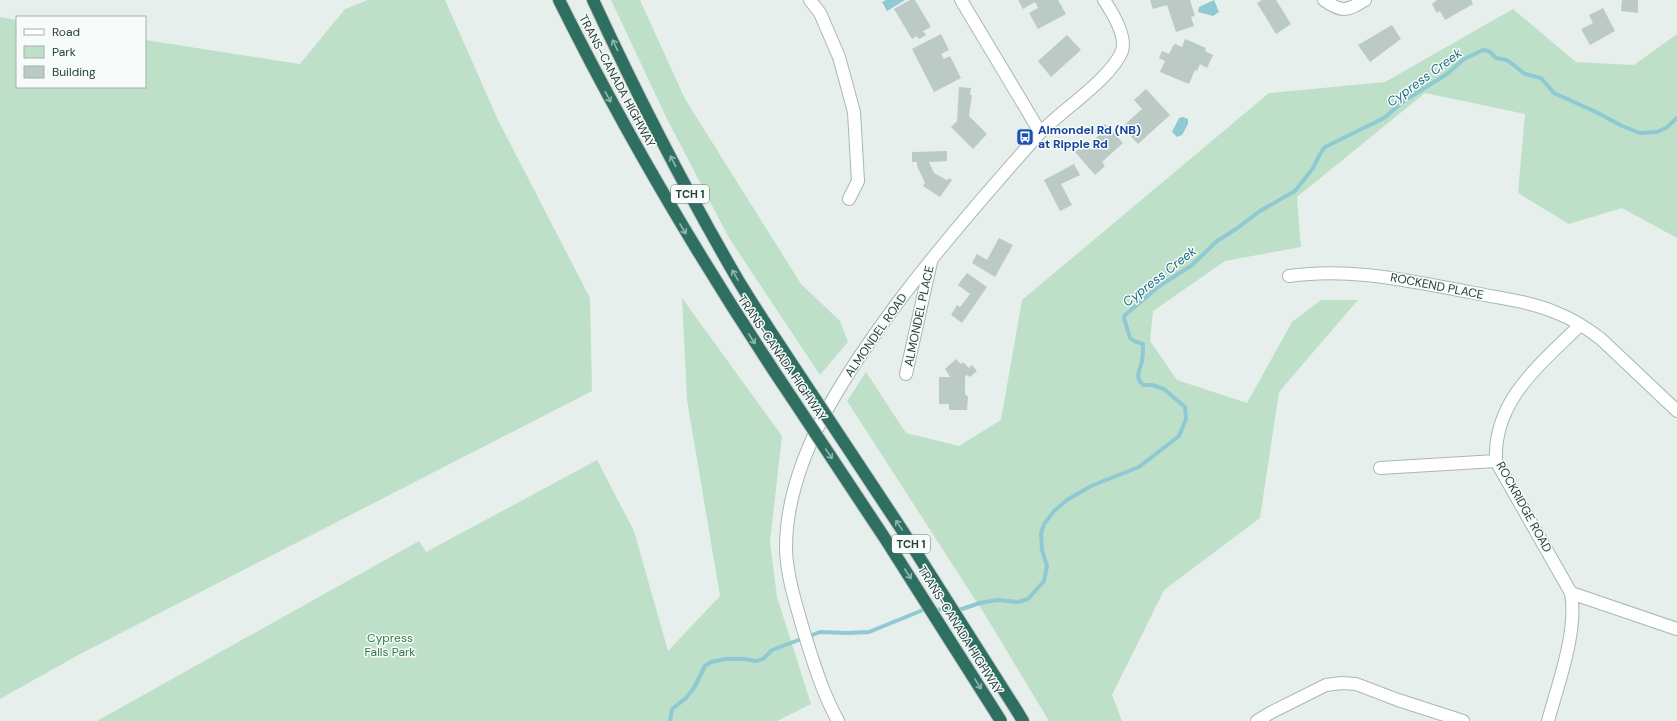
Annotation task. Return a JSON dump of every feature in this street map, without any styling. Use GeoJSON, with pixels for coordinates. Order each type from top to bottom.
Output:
{"type":"FeatureCollection","features":[{"type":"Feature","properties":{"kind":"highway","name":"TRANS-CANADA HIGHWAY"},"geometry":{"type":"LineString","coordinates":[[559,0],[607,94],[663,195],[721,292],[886,540],[1001,721]]}},
{"type":"Feature","properties":{"kind":"highway","name":"TRANS-CANADA HIGHWAY"},"geometry":{"type":"LineString","coordinates":[[594,0],[642,101],[710,232],[738,281],[902,530],[1020,716]]}},
{"type":"Feature","properties":{"kind":"street"},"geometry":{"type":"LineString","coordinates":[[810,0],[820,13],[839,58],[854,112],[858,181],[849,199]]}},
{"type":"Feature","properties":{"kind":"street"},"geometry":{"type":"LineString","coordinates":[[961,0],[1040,132]]}},
{"type":"Feature","properties":{"kind":"street","name":"ALMONDEL ROAD"},"geometry":{"type":"LineString","coordinates":[[838,721],[820,684],[802,626],[792,591],[786,551],[790,512],[795,488],[813,438],[827,409],[861,354],[932,257],[1040,132],[1114,66],[1123,48],[1119,25],[1104,0]]}},
{"type":"Feature","properties":{"kind":"street"},"geometry":{"type":"LineString","coordinates":[[1324,0],[1340,10],[1351,8],[1365,0]]}},
{"type":"Feature","properties":{"kind":"street","name":"ALMONDEL PLACE"},"geometry":{"type":"LineString","coordinates":[[906,374],[932,257]]}},
{"type":"Feature","properties":{"kind":"street","name":"ROCKEND PLACE"},"geometry":{"type":"LineString","coordinates":[[1289,276],[1334,272],[1376,275],[1526,303],[1557,312],[1580,325]]}},
{"type":"Feature","properties":{"kind":"street"},"geometry":{"type":"LineString","coordinates":[[1580,325],[1601,340],[1677,411]]}},
{"type":"Feature","properties":{"kind":"street","name":"ROCKRIDGE ROAD"},"geometry":{"type":"LineString","coordinates":[[1548,721],[1572,629],[1573,611],[1571,593],[1496,461],[1497,435],[1510,403],[1521,385],[1580,325]]}},
{"type":"Feature","properties":{"kind":"street"},"geometry":{"type":"LineString","coordinates":[[1380,468],[1496,461]]}},
{"type":"Feature","properties":{"kind":"street"},"geometry":{"type":"LineString","coordinates":[[1571,593],[1677,629]]}},
{"type":"Feature","properties":{"kind":"street"},"geometry":{"type":"LineString","coordinates":[[1257,721],[1326,685],[1341,683],[1356,684],[1411,705],[1463,721]]}},
{"type":"Feature","properties":{"kind":"green space"},"geometry":{"type":"Polygon","coordinates":[[[368,0],[445,0],[498,120],[590,298],[592,391],[80,654],[0,699],[0,17],[16,20],[16,88],[146,88],[146,40],[300,64],[345,9],[368,0]]]}},
{"type":"Feature","properties":{"kind":"green space"},"geometry":{"type":"Polygon","coordinates":[[[611,0],[640,0],[685,99],[801,284],[840,321],[848,342],[820,375],[729,238],[666,117],[611,0]]]}},
{"type":"Feature","properties":{"kind":"green space"},"geometry":{"type":"Polygon","coordinates":[[[1513,9],[1576,62],[1634,65],[1677,34],[1677,238],[1622,208],[1569,224],[1518,193],[1525,114],[1425,93],[1297,197],[1301,247],[1225,261],[1153,311],[1150,341],[1177,380],[1247,403],[1292,322],[1321,300],[1358,300],[1279,392],[1260,518],[1164,590],[1112,695],[1122,721],[1049,721],[987,618],[847,401],[866,372],[906,433],[959,446],[1001,420],[1022,300],[1269,93],[1385,82],[1513,9]]]}},
{"type":"Feature","properties":{"kind":"green space","name":"Cypress Falls Park"},"geometry":{"type":"Polygon","coordinates":[[[682,298],[782,436],[770,542],[777,597],[811,704],[777,721],[97,721],[419,541],[426,552],[597,460],[634,531],[668,651],[720,596],[687,400],[682,298]]]}},
{"type":"Feature","properties":{"kind":"water"},"geometry":{"type":"Polygon","coordinates":[[[886,0],[905,0],[887,11],[882,2],[886,0]]]}},
{"type":"Feature","properties":{"kind":"water"},"geometry":{"type":"Polygon","coordinates":[[[1214,0],[1219,12],[1213,16],[1198,12],[1199,7],[1214,0]]]}},
{"type":"Feature","properties":{"kind":"water"},"geometry":{"type":"Polygon","coordinates":[[[1183,117],[1188,119],[1188,124],[1182,135],[1177,137],[1172,132],[1179,118],[1183,117]]]}},
{"type":"Feature","properties":{"kind":"building"},"geometry":{"type":"Polygon","coordinates":[[[910,0],[915,0],[931,27],[923,31],[926,35],[919,39],[917,36],[912,39],[894,9],[910,0]]]}},
{"type":"Feature","properties":{"kind":"building"},"geometry":{"type":"Polygon","coordinates":[[[1018,0],[1058,0],[1066,14],[1038,29],[1029,13],[1038,8],[1035,2],[1023,9],[1018,0]]]}},
{"type":"Feature","properties":{"kind":"building"},"geometry":{"type":"Polygon","coordinates":[[[1150,0],[1190,0],[1195,16],[1191,17],[1194,26],[1176,32],[1167,5],[1153,9],[1150,0]]]}},
{"type":"Feature","properties":{"kind":"building"},"geometry":{"type":"Polygon","coordinates":[[[1262,0],[1276,0],[1291,24],[1276,34],[1257,3],[1262,0]]]}},
{"type":"Feature","properties":{"kind":"building"},"geometry":{"type":"Polygon","coordinates":[[[1437,0],[1471,0],[1473,4],[1445,20],[1440,11],[1437,13],[1432,4],[1437,0]]]}},
{"type":"Feature","properties":{"kind":"building"},"geometry":{"type":"Polygon","coordinates":[[[1622,0],[1638,0],[1638,13],[1621,11],[1622,0]]]}},
{"type":"Feature","properties":{"kind":"building"},"geometry":{"type":"Polygon","coordinates":[[[1603,8],[1615,31],[1590,45],[1581,29],[1593,23],[1589,15],[1603,8]]]}},
{"type":"Feature","properties":{"kind":"building"},"geometry":{"type":"Polygon","coordinates":[[[1392,25],[1401,39],[1370,62],[1358,45],[1392,25]]]}},
{"type":"Feature","properties":{"kind":"building"},"geometry":{"type":"Polygon","coordinates":[[[941,34],[949,50],[941,54],[944,59],[950,56],[961,78],[934,92],[912,49],[941,34]]]}},
{"type":"Feature","properties":{"kind":"building"},"geometry":{"type":"Polygon","coordinates":[[[1067,35],[1081,50],[1051,77],[1038,61],[1067,35]]]}},
{"type":"Feature","properties":{"kind":"building"},"geometry":{"type":"Polygon","coordinates":[[[1185,39],[1206,48],[1205,51],[1213,55],[1207,68],[1200,64],[1197,71],[1195,70],[1189,84],[1160,72],[1165,61],[1159,58],[1162,51],[1169,54],[1175,44],[1182,47],[1185,39]]]}},
{"type":"Feature","properties":{"kind":"building"},"geometry":{"type":"Polygon","coordinates":[[[959,87],[971,88],[970,95],[972,95],[969,116],[987,134],[973,149],[951,127],[957,121],[959,87]]]}},
{"type":"Feature","properties":{"kind":"building"},"geometry":{"type":"Polygon","coordinates":[[[1146,89],[1170,115],[1138,144],[1122,127],[1142,109],[1134,100],[1146,89]]]}},
{"type":"Feature","properties":{"kind":"building"},"geometry":{"type":"Polygon","coordinates":[[[1105,124],[1123,143],[1102,162],[1105,166],[1095,175],[1075,152],[1085,144],[1091,150],[1097,144],[1094,140],[1098,136],[1095,132],[1105,124]]]}},
{"type":"Feature","properties":{"kind":"building"},"geometry":{"type":"Polygon","coordinates":[[[947,151],[947,161],[929,162],[934,173],[947,180],[949,178],[952,180],[940,197],[923,186],[925,183],[917,166],[917,162],[912,162],[912,152],[947,151]]]}},
{"type":"Feature","properties":{"kind":"building"},"geometry":{"type":"Polygon","coordinates":[[[1074,164],[1080,175],[1061,184],[1072,205],[1060,211],[1044,180],[1074,164]]]}},
{"type":"Feature","properties":{"kind":"building"},"geometry":{"type":"Polygon","coordinates":[[[999,238],[1013,245],[995,277],[972,263],[977,254],[987,260],[999,238]]]}},
{"type":"Feature","properties":{"kind":"building"},"geometry":{"type":"Polygon","coordinates":[[[967,273],[987,287],[962,323],[951,315],[957,305],[960,307],[970,294],[958,285],[967,273]]]}},
{"type":"Feature","properties":{"kind":"building"},"geometry":{"type":"Polygon","coordinates":[[[956,359],[961,364],[963,362],[969,368],[972,365],[977,371],[970,377],[967,375],[965,377],[965,394],[968,397],[967,410],[949,410],[949,404],[939,404],[939,377],[950,377],[945,369],[956,359]]]}},
{"type":"Feature","properties":{"kind":"waterway","name":"Cypress Creek"},"geometry":{"type":"LineString","coordinates":[[670,721],[672,709],[686,698],[694,688],[705,666],[711,662],[726,659],[756,661],[763,659],[772,650],[820,632],[869,632],[923,610],[962,609],[980,603],[997,600],[1018,602],[1028,599],[1044,581],[1047,566],[1042,550],[1041,534],[1044,524],[1054,511],[1067,500],[1091,486],[1139,467],[1179,436],[1186,419],[1185,407],[1164,389],[1152,385],[1143,385],[1140,382],[1138,373],[1142,361],[1143,344],[1130,338],[1124,318],[1125,315],[1158,287],[1192,265],[1217,241],[1260,211],[1295,191],[1313,168],[1325,147],[1384,118],[1404,101],[1447,74],[1464,59],[1483,50],[1489,51],[1496,58],[1507,60],[1525,74],[1541,78],[1554,93],[1596,112],[1622,126],[1640,133],[1657,132],[1666,128],[1677,118]]}},
{"type":"Feature","properties":{"kind":"place","name":"Almondel Rd (NB) at Ripple Rd"},"geometry":{"type":"Point","coordinates":[1025,137]}}]}
